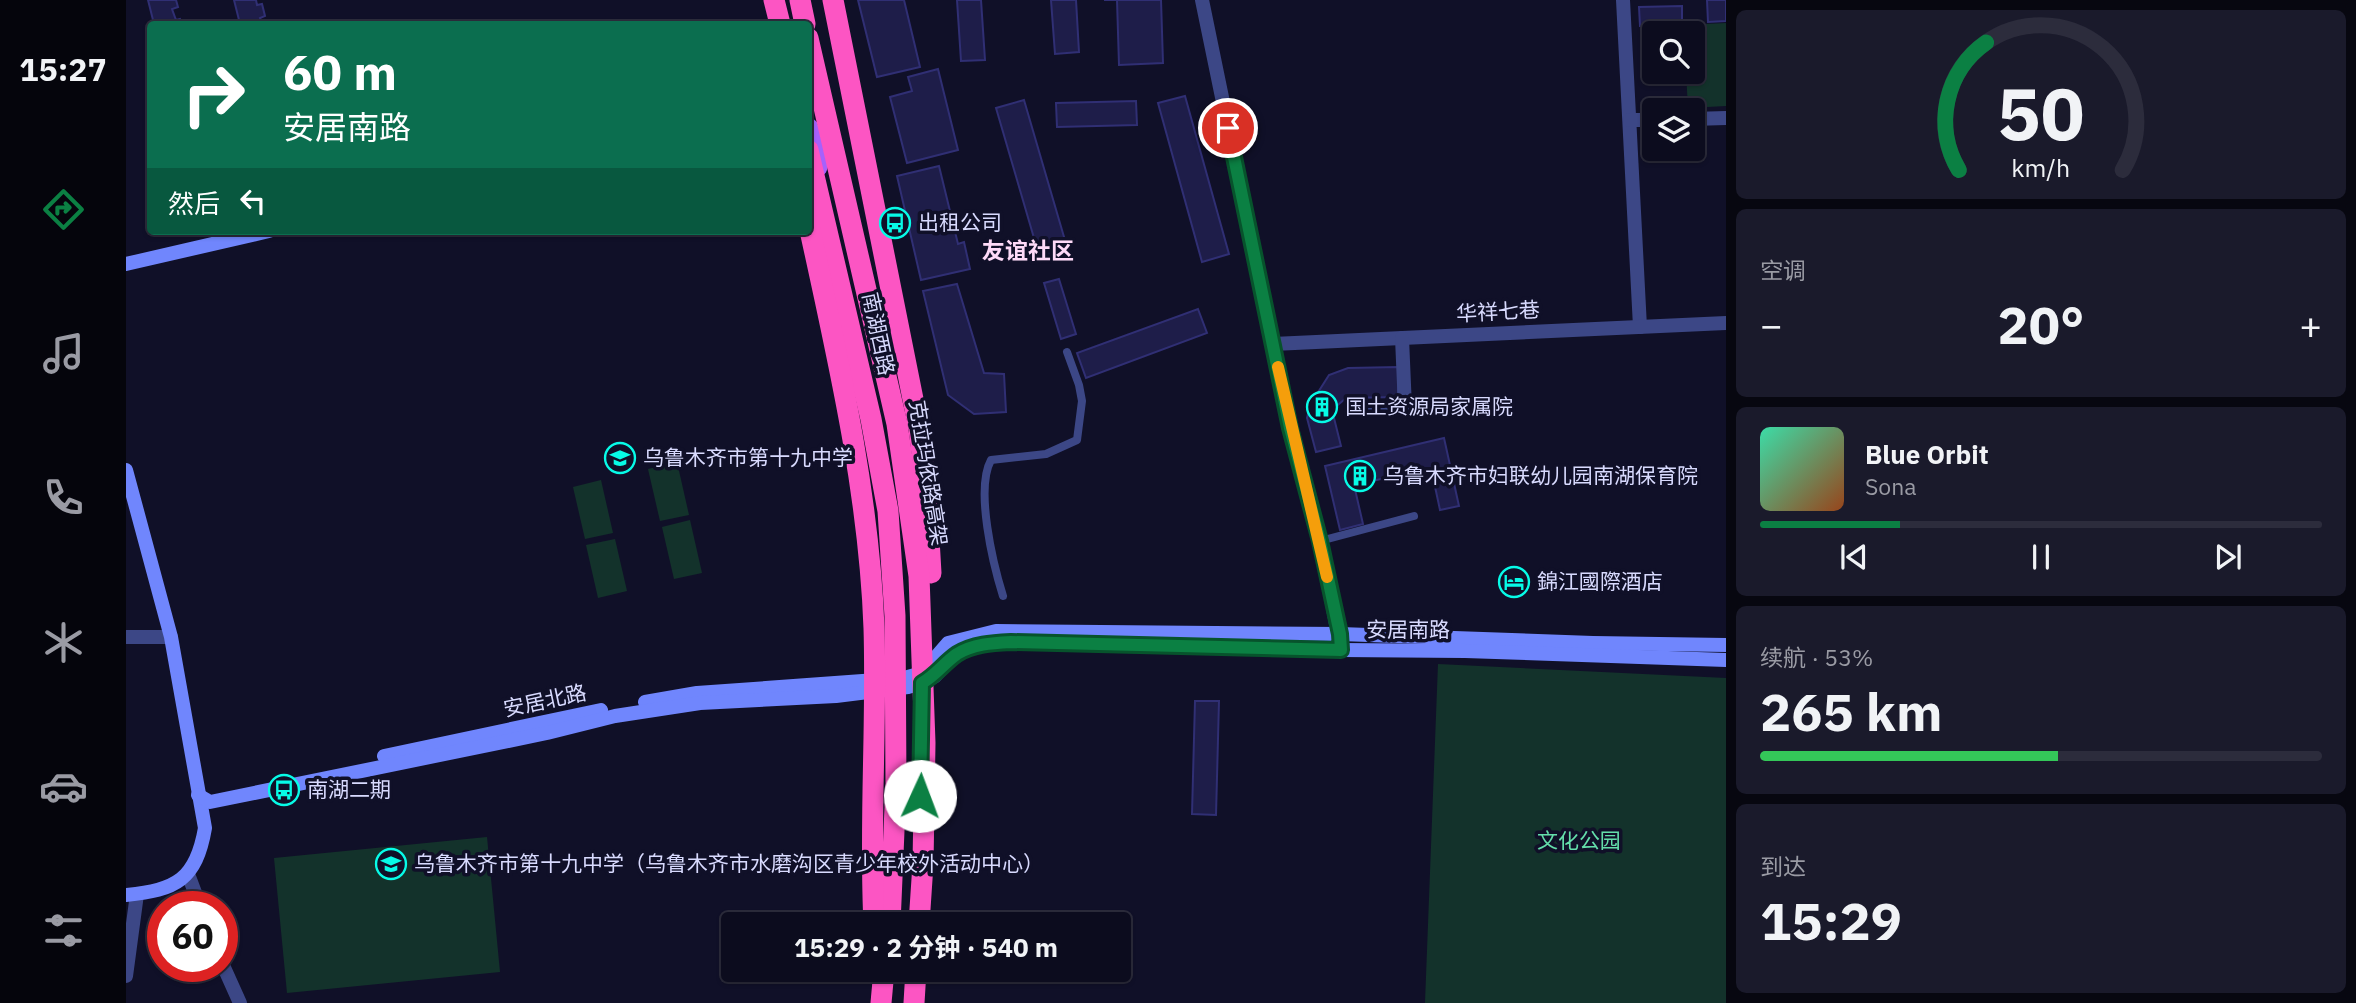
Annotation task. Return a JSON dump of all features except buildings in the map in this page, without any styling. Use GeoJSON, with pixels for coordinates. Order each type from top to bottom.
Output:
{"type":"FeatureCollection","features":[{"type":"Feature","properties":{"kind":"highway"},"geometry":{"type":"LineString","coordinates":[[774,0],[781,21]]}},
{"type":"Feature","properties":{"kind":"highway"},"geometry":{"type":"LineString","coordinates":[[802,0],[805,21]]}},
{"type":"Feature","properties":{"kind":"highway"},"geometry":{"type":"LineString","coordinates":[[833,0],[919,429],[926,487],[933,601],[925,743]]}},
{"type":"Feature","properties":{"kind":"highway","name":"克拉玛依路高架"},"geometry":{"type":"LineString","coordinates":[[812,55],[897,424],[919,576],[925,743],[921,912]]}},
{"type":"Feature","properties":{"kind":"highway"},"geometry":{"type":"LineString","coordinates":[[812,166],[870,419],[888,512],[895,616],[896,771],[889,912]]}},
{"type":"Feature","properties":{"kind":"highway"},"geometry":{"type":"LineString","coordinates":[[811,235],[846,397],[866,532],[874,627],[874,912]]}},
{"type":"Feature","properties":{"kind":"highway"},"geometry":{"type":"LineString","coordinates":[[878,982],[881,1003]]}},
{"type":"Feature","properties":{"kind":"highway"},"geometry":{"type":"LineString","coordinates":[[881,1003],[883,982]]}},
{"type":"Feature","properties":{"kind":"highway"},"geometry":{"type":"LineString","coordinates":[[913,1003],[914,982]]}},
{"type":"Feature","properties":{"kind":"highway"},"geometry":{"type":"LineString","coordinates":[[924,982],[925,1003]]}},
{"type":"Feature","properties":{"kind":"main road"},"geometry":{"type":"LineString","coordinates":[[779,0],[782,21]]}},
{"type":"Feature","properties":{"kind":"main road","name":"南湖西路"},"geometry":{"type":"LineString","coordinates":[[802,0],[805,21]]}},
{"type":"Feature","properties":{"kind":"main road","name":"南湖西路"},"geometry":{"type":"LineString","coordinates":[[812,66],[818,105],[881,340],[917,538],[907,680],[895,722],[888,912]]}},
{"type":"Feature","properties":{"kind":"main road","name":"南湖西路"},"geometry":{"type":"LineString","coordinates":[[812,147],[864,393],[894,581],[907,680],[919,912]]}},
{"type":"Feature","properties":{"kind":"street"},"geometry":{"type":"LineString","coordinates":[[1202,0],[1290,428],[1320,541],[1341,650]]}},
{"type":"Feature","properties":{"kind":"street"},"geometry":{"type":"LineString","coordinates":[[1623,0],[1640,327]]}},
{"type":"Feature","properties":{"kind":"street"},"geometry":{"type":"LineString","coordinates":[[1705,118],[1726,118]]}},
{"type":"Feature","properties":{"kind":"street"},"geometry":{"type":"LineString","coordinates":[[1630,120],[1642,120]]}},
{"type":"Feature","properties":{"kind":"street"},"geometry":{"type":"LineString","coordinates":[[126,264],[252,235]]}},
{"type":"Feature","properties":{"kind":"street","name":"华祥七巷"},"geometry":{"type":"LineString","coordinates":[[1273,344],[1726,323]]}},
{"type":"Feature","properties":{"kind":"street"},"geometry":{"type":"LineString","coordinates":[[1354,410],[1405,408],[1402,338]]}},
{"type":"Feature","properties":{"kind":"street"},"geometry":{"type":"LineString","coordinates":[[126,470],[171,637],[204,798],[205,828],[201,850],[190,878],[195,891]]}},
{"type":"Feature","properties":{"kind":"street","name":"安居南路"},"geometry":{"type":"LineString","coordinates":[[907,680],[948,643],[996,631],[1340,634],[1580,643],[1726,645]]}},
{"type":"Feature","properties":{"kind":"street"},"geometry":{"type":"LineString","coordinates":[[126,637],[171,637]]}},
{"type":"Feature","properties":{"kind":"street","name":"安居南路"},"geometry":{"type":"LineString","coordinates":[[907,680],[935,676],[955,655],[986,643],[1465,651],[1726,660]]}},
{"type":"Feature","properties":{"kind":"street","name":"安居北路"},"geometry":{"type":"LineString","coordinates":[[204,798],[610,708],[697,693],[907,680]]}},
{"type":"Feature","properties":{"kind":"street"},"geometry":{"type":"LineString","coordinates":[[126,976],[131,899],[170,888],[190,878]]}},
{"type":"Feature","properties":{"kind":"street"},"geometry":{"type":"LineString","coordinates":[[231,982],[240,1003]]}},
{"type":"Feature","properties":{"kind":"lane"},"geometry":{"type":"LineString","coordinates":[[1003,596],[994,560],[983,488],[986,468],[991,460],[1046,454],[1077,440],[1082,401],[1067,352]]}},
{"type":"Feature","properties":{"kind":"lane"},"geometry":{"type":"LineString","coordinates":[[1320,541],[1414,516]]}},
{"type":"Feature","properties":{"kind":"green space"},"geometry":{"type":"Polygon","coordinates":[[[1726,23],[1726,106],[1705,107],[1705,98],[1687,98],[1687,84],[1705,84],[1705,24],[1726,23]]]}},
{"type":"Feature","properties":{"kind":"green space"},"geometry":{"type":"Polygon","coordinates":[[[677,462],[689,515],[660,521],[648,469],[677,462]]]}},
{"type":"Feature","properties":{"kind":"green space"},"geometry":{"type":"Polygon","coordinates":[[[601,480],[613,533],[585,539],[573,487],[601,480]]]}},
{"type":"Feature","properties":{"kind":"green space"},"geometry":{"type":"Polygon","coordinates":[[[690,520],[702,573],[674,579],[662,527],[690,520]]]}},
{"type":"Feature","properties":{"kind":"green space"},"geometry":{"type":"Polygon","coordinates":[[[615,539],[627,591],[598,598],[586,545],[615,539]]]}},
{"type":"Feature","properties":{"kind":"green space","name":"文化公园"},"geometry":{"type":"Polygon","coordinates":[[[1438,664],[1726,678],[1726,1003],[1425,1003],[1438,664]]]}},
{"type":"Feature","properties":{"kind":"green space"},"geometry":{"type":"Polygon","coordinates":[[[487,837],[500,972],[287,993],[274,858],[487,837]]]}},
{"type":"Feature","properties":{"kind":"slow traffic"},"geometry":{"type":"LineString","coordinates":[[1278,367],[1290,428],[1327,577]]}},
{"type":"Feature","properties":{"kind":"place","name":"出租公司"},"geometry":{"type":"Point","coordinates":[895,223]}},
{"type":"Feature","properties":{"kind":"place","name":"国土资源局家属院"},"geometry":{"type":"Point","coordinates":[1322,407]}},
{"type":"Feature","properties":{"kind":"place","name":"乌鲁木齐市第十九中学"},"geometry":{"type":"Point","coordinates":[620,458]}},
{"type":"Feature","properties":{"kind":"place","name":"乌鲁木齐市妇联幼儿园南湖保育院"},"geometry":{"type":"Point","coordinates":[1360,476]}},
{"type":"Feature","properties":{"kind":"place","name":"錦江國際酒店"},"geometry":{"type":"Point","coordinates":[1514,582]}},
{"type":"Feature","properties":{"kind":"place","name":"南湖二期"},"geometry":{"type":"Point","coordinates":[284,790]}},
{"type":"Feature","properties":{"kind":"place","name":"乌鲁木齐市第十九中学（乌鲁木齐市水磨沟区青少年校外活动中心）"},"geometry":{"type":"Point","coordinates":[391,864]}},
{"type":"Feature","properties":{"kind":"district","name":"友谊社区"},"geometry":{"type":"Point","coordinates":[1028,251]}},
{"type":"Feature","properties":{"kind":"route"},"geometry":{"type":"LineString","coordinates":[[920,796],[922,683],[935,676],[955,655],[970,648],[986,643],[1011,642],[1341,650],[1320,541],[1290,428],[1228,128]]}}]}
